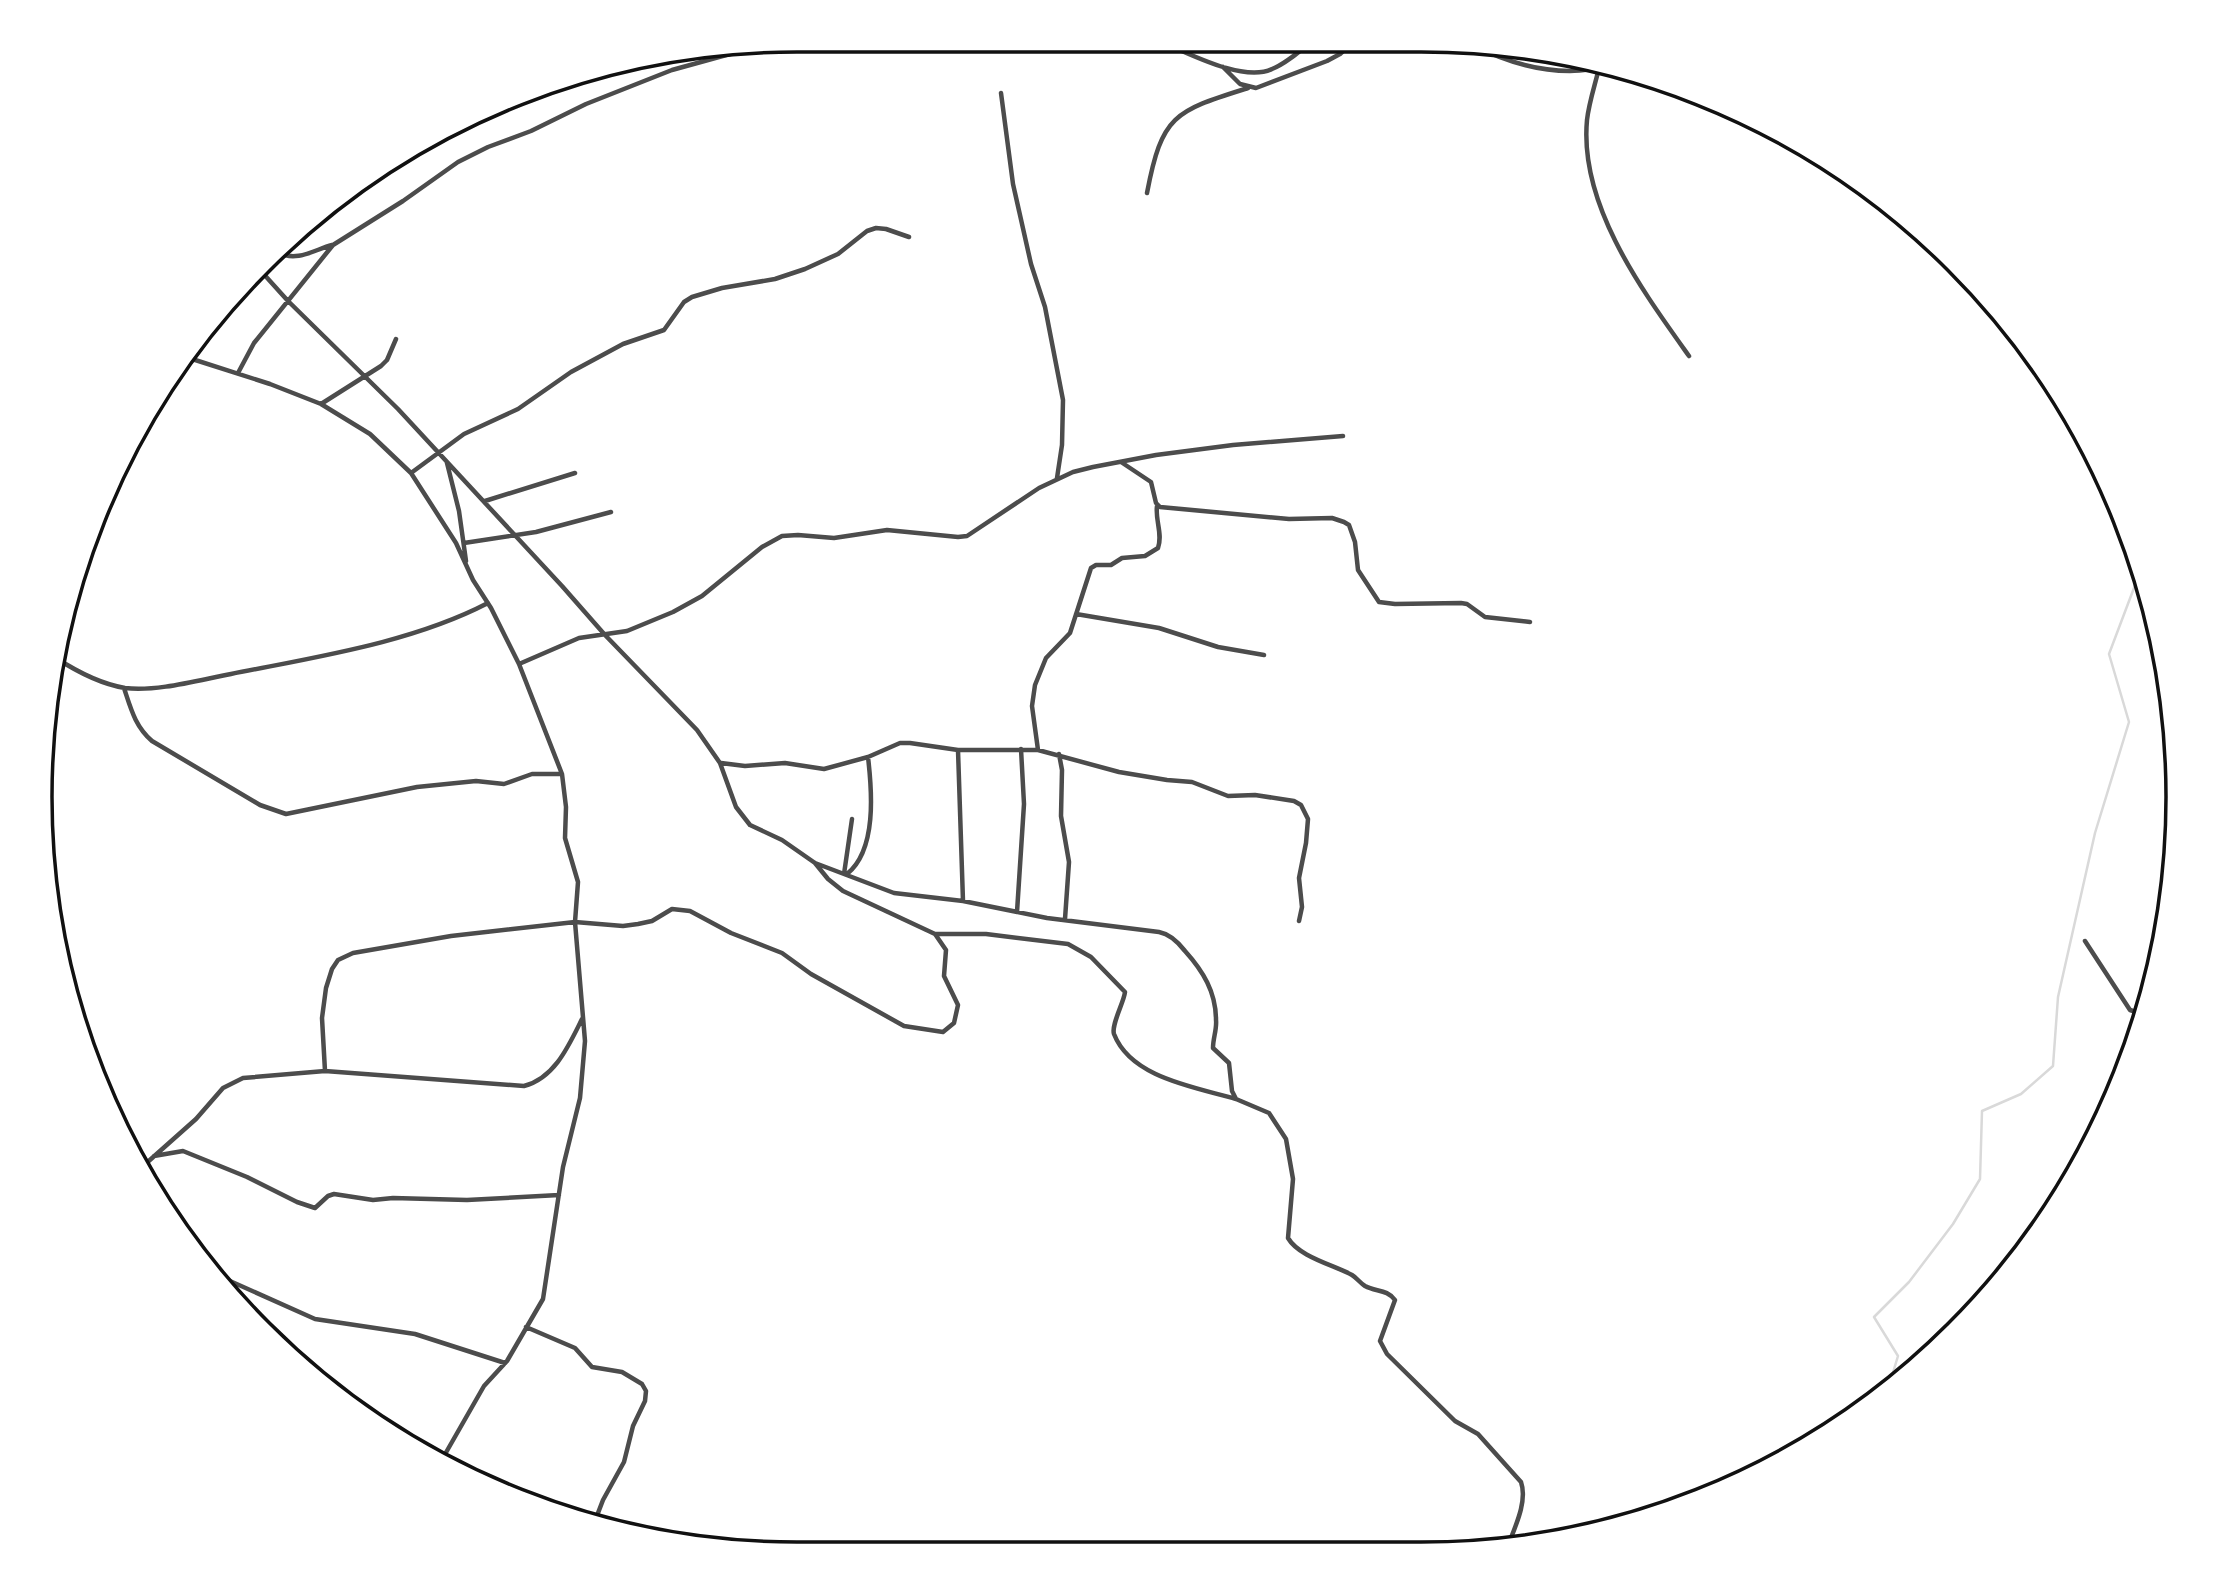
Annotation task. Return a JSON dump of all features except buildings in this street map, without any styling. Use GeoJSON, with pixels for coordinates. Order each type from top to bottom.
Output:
{"type":"FeatureCollection","features":[{"type":"Feature","properties":{"kind":"street"},"geometry":{"type":"LineString","coordinates":[[1187,52],[1222,66],[1253,73],[1280,65],[1297,52]]}},
{"type":"Feature","properties":{"kind":"street"},"geometry":{"type":"LineString","coordinates":[[1147,193],[1151,171],[1163,138],[1178,115],[1193,106],[1248,88],[1264,86],[1327,61],[1342,52]]}},
{"type":"Feature","properties":{"kind":"street"},"geometry":{"type":"LineString","coordinates":[[1498,57],[1526,66],[1579,70]]}},
{"type":"Feature","properties":{"kind":"street"},"geometry":{"type":"LineString","coordinates":[[286,256],[296,257],[332,245],[472,154],[531,131],[569,111],[701,59]]}},
{"type":"Feature","properties":{"kind":"street"},"geometry":{"type":"LineString","coordinates":[[1222,66],[1240,84],[1248,88]]}},
{"type":"Feature","properties":{"kind":"street"},"geometry":{"type":"LineString","coordinates":[[1598,74],[1587,121],[1587,146],[1591,176],[1602,211],[1642,289],[1689,356]]}},
{"type":"Feature","properties":{"kind":"street"},"geometry":{"type":"LineString","coordinates":[[1000,93],[1013,184],[1031,264],[1045,307],[1063,400],[1062,446],[1056,479]]}},
{"type":"Feature","properties":{"kind":"street"},"geometry":{"type":"LineString","coordinates":[[411,472],[476,427],[518,410],[571,372],[623,344],[664,330],[684,302],[692,297],[722,288],[775,279],[805,269],[838,254],[867,231],[876,228],[909,237]]}},
{"type":"Feature","properties":{"kind":"street"},"geometry":{"type":"LineString","coordinates":[[238,373],[254,344],[332,245]]}},
{"type":"Feature","properties":{"kind":"street"},"geometry":{"type":"LineString","coordinates":[[266,276],[485,501],[605,635],[697,730],[720,763],[736,807],[745,819],[815,863],[894,893],[963,901],[1017,912],[1165,933],[1206,976],[1212,991],[1217,1021],[1213,1048],[1230,1063],[1232,1091],[1236,1100]]}},
{"type":"Feature","properties":{"kind":"street"},"geometry":{"type":"LineString","coordinates":[[321,404],[366,377],[387,359],[396,339]]}},
{"type":"Feature","properties":{"kind":"street"},"geometry":{"type":"LineString","coordinates":[[195,360],[321,404],[370,434],[411,472],[456,543],[467,569],[519,664],[562,774],[565,838],[578,882],[575,922],[583,1015],[582,1088],[566,1151],[544,1295],[505,1363],[484,1386],[445,1454]]}},
{"type":"Feature","properties":{"kind":"street"},"geometry":{"type":"LineString","coordinates":[[519,664],[579,638],[627,631],[673,612],[702,596],[762,547],[782,536],[834,538],[887,530],[967,536],[1039,488],[1056,479],[1093,467],[1233,445],[1343,436]]}},
{"type":"Feature","properties":{"kind":"street"},"geometry":{"type":"LineString","coordinates":[[446,461],[467,569]]}},
{"type":"Feature","properties":{"kind":"street"},"geometry":{"type":"LineString","coordinates":[[1038,750],[1032,706],[1035,685],[1046,658],[1070,633],[1091,568],[1111,565],[1122,558],[1145,556],[1158,548],[1161,535],[1150,482],[1121,462]]}},
{"type":"Feature","properties":{"kind":"street"},"geometry":{"type":"LineString","coordinates":[[485,501],[575,473]]}},
{"type":"Feature","properties":{"kind":"street"},"geometry":{"type":"LineString","coordinates":[[1157,506],[1289,519],[1338,519],[1349,525],[1355,542],[1358,570],[1380,602],[1461,603],[1467,604],[1485,617],[1530,622]]}},
{"type":"Feature","properties":{"kind":"street"},"geometry":{"type":"LineString","coordinates":[[464,543],[516,536],[611,512]]}},
{"type":"Feature","properties":{"kind":"street"},"geometry":{"type":"LineString","coordinates":[[65,664],[124,688],[201,680],[322,655],[428,629],[488,604]]}},
{"type":"Feature","properties":{"kind":"street"},"geometry":{"type":"LineString","coordinates":[[1076,614],[1159,628],[1218,647],[1264,655]]}},
{"type":"Feature","properties":{"kind":"street"},"geometry":{"type":"LineString","coordinates":[[124,688],[134,720],[152,741],[260,805],[286,814],[417,787],[476,781],[504,784],[533,774],[562,774]]}},
{"type":"Feature","properties":{"kind":"street"},"geometry":{"type":"LineString","coordinates":[[720,763],[745,766],[785,763],[824,769],[868,757],[900,743],[958,750],[1038,750],[1119,772],[1192,782],[1228,796],[1267,796],[1294,801],[1306,811],[1308,827],[1300,869],[1299,921]]}},
{"type":"Feature","properties":{"kind":"street"},"geometry":{"type":"LineString","coordinates":[[1017,912],[1024,804],[1021,749]]}},
{"type":"Feature","properties":{"kind":"street"},"geometry":{"type":"LineString","coordinates":[[958,750],[963,901]]}},
{"type":"Feature","properties":{"kind":"street"},"geometry":{"type":"LineString","coordinates":[[1059,754],[1062,771],[1061,816],[1069,862],[1065,919]]}},
{"type":"Feature","properties":{"kind":"street"},"geometry":{"type":"LineString","coordinates":[[845,874],[858,863],[869,824],[872,791],[868,757]]}},
{"type":"Feature","properties":{"kind":"street"},"geometry":{"type":"LineString","coordinates":[[845,874],[852,819]]}},
{"type":"Feature","properties":{"kind":"street"},"geometry":{"type":"LineString","coordinates":[[815,863],[842,891],[934,934],[986,934],[1068,944],[1079,948],[1101,965],[1125,992],[1113,1032],[1119,1047],[1156,1074],[1269,1113],[1286,1139],[1293,1179],[1288,1233],[1291,1243],[1354,1276],[1364,1286],[1392,1295],[1395,1300],[1381,1335],[1382,1347],[1446,1413],[1478,1434],[1521,1482],[1523,1489],[1519,1514],[1511,1537]]}},
{"type":"Feature","properties":{"kind":"street"},"geometry":{"type":"LineString","coordinates":[[325,1071],[322,1018],[326,988],[338,960],[354,953],[451,936],[575,922],[630,926],[653,921],[672,909],[690,911],[731,933],[782,953],[811,974],[898,1023],[918,1030],[943,1032],[954,1023],[958,1005],[944,976],[946,950],[934,934]]}},
{"type":"Feature","properties":{"kind":"street"},"geometry":{"type":"LineString","coordinates":[[2085,941],[2130,1010],[2135,1012]]}},
{"type":"Feature","properties":{"kind":"street"},"geometry":{"type":"LineString","coordinates":[[147,1162],[195,1119],[223,1088],[254,1076],[325,1071],[524,1086],[535,1083],[569,1047],[583,1015]]}},
{"type":"Feature","properties":{"kind":"street"},"geometry":{"type":"LineString","coordinates":[[153,1156],[178,1151],[191,1154],[315,1208],[334,1194],[373,1200],[467,1200],[559,1195]]}},
{"type":"Feature","properties":{"kind":"street"},"geometry":{"type":"LineString","coordinates":[[231,1281],[315,1319],[415,1334],[505,1363]]}},
{"type":"Feature","properties":{"kind":"street"},"geometry":{"type":"LineString","coordinates":[[526,1326],[575,1348],[592,1367],[614,1369],[635,1379],[646,1391],[624,1462],[597,1515]]}},
{"type":"Feature","properties":{"kind":"waterway"},"geometry":{"type":"LineString","coordinates":[[1892,1375],[1898,1356],[1874,1317],[1909,1282],[1953,1224],[1980,1179],[1982,1111],[2021,1094],[2053,1066],[2058,997],[2095,833],[2129,722],[2109,654],[2135,585]]}}]}
